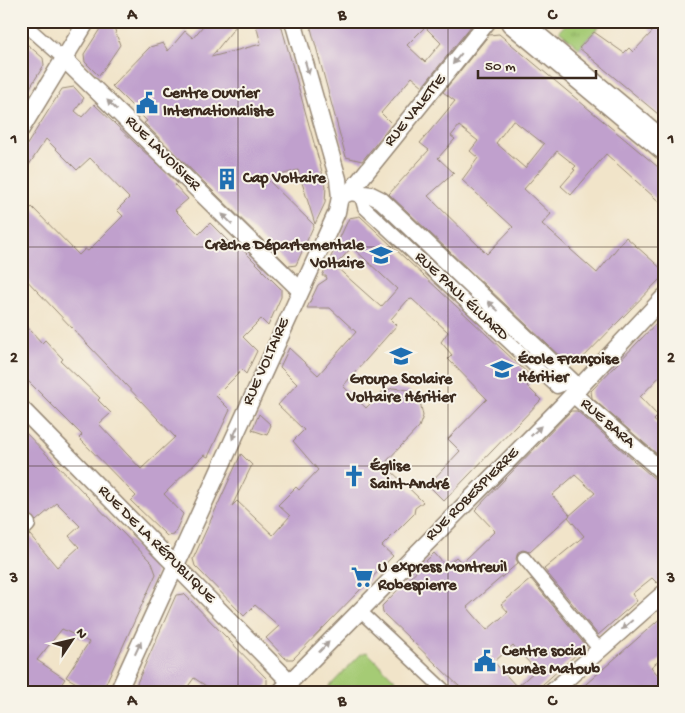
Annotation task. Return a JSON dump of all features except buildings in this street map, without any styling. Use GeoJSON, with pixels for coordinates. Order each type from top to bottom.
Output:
{"type":"FeatureCollection","features":[{"type":"Feature","properties":{"kind":"main road"},"geometry":{"type":"LineString","coordinates":[[515,22],[664,146]]}},
{"type":"Feature","properties":{"kind":"street","name":"RUE LAVOISIER"},"geometry":{"type":"LineString","coordinates":[[21,21],[64,59],[300,290]]}},
{"type":"Feature","properties":{"kind":"street"},"geometry":{"type":"LineString","coordinates":[[21,129],[87,21]]}},
{"type":"Feature","properties":{"kind":"street","name":"RUE VOLTAIRE"},"geometry":{"type":"LineString","coordinates":[[118,692],[300,290],[337,212],[350,194],[338,179],[294,21]]}},
{"type":"Feature","properties":{"kind":"street","name":"RUE VALETTE"},"geometry":{"type":"LineString","coordinates":[[350,194],[488,21]]}},
{"type":"Feature","properties":{"kind":"street","name":"RUE PAUL ÉLUARD"},"geometry":{"type":"LineString","coordinates":[[350,194],[381,200],[575,388]]}},
{"type":"Feature","properties":{"kind":"street","name":"RUE ROBESPIERRE"},"geometry":{"type":"LineString","coordinates":[[285,687],[664,297]]}},
{"type":"Feature","properties":{"kind":"street","name":"RUE BARA"},"geometry":{"type":"LineString","coordinates":[[575,388],[664,473]]}},
{"type":"Feature","properties":{"kind":"street","name":"RUE DE LA RÉPUBLIQUE"},"geometry":{"type":"LineString","coordinates":[[21,408],[175,565],[285,687]]}},
{"type":"Feature","properties":{"kind":"street"},"geometry":{"type":"LineString","coordinates":[[524,558],[599,649]]}},
{"type":"Feature","properties":{"kind":"street"},"geometry":{"type":"LineString","coordinates":[[552,692],[664,593]]}},
{"type":"Feature","properties":{"kind":"street"},"geometry":{"type":"LineString","coordinates":[[359,610],[446,692]]}},
{"type":"Feature","properties":{"kind":"green space"},"geometry":{"type":"Polygon","coordinates":[[[569,21],[596,21],[600,25],[579,48],[559,31],[569,21]]]}},
{"type":"Feature","properties":{"kind":"green space"},"geometry":{"type":"Polygon","coordinates":[[[367,652],[402,687],[402,692],[324,692],[361,654],[367,652]]]}},
{"type":"Feature","properties":{"kind":"place","name":"Centre Ouvrier Internationaliste"},"geometry":{"type":"Point","coordinates":[147,103]}},
{"type":"Feature","properties":{"kind":"place","name":"Cap Voltaire"},"geometry":{"type":"Point","coordinates":[227,179]}},
{"type":"Feature","properties":{"kind":"place","name":"Crèche Départementale Voltaire"},"geometry":{"type":"Point","coordinates":[381,255]}},
{"type":"Feature","properties":{"kind":"place","name":"Groupe Scolaire Voltaire Héritier"},"geometry":{"type":"Point","coordinates":[401,356]}},
{"type":"Feature","properties":{"kind":"place","name":"École Françoise Héritier"},"geometry":{"type":"Point","coordinates":[502,369]}},
{"type":"Feature","properties":{"kind":"place","name":"Église Saint-André"},"geometry":{"type":"Point","coordinates":[354,476]}},
{"type":"Feature","properties":{"kind":"place","name":"U express Montreuil Robespierre"},"geometry":{"type":"Point","coordinates":[362,577]}},
{"type":"Feature","properties":{"kind":"place","name":"Centre social Lounès Matoub"},"geometry":{"type":"Point","coordinates":[485,661]}}]}
